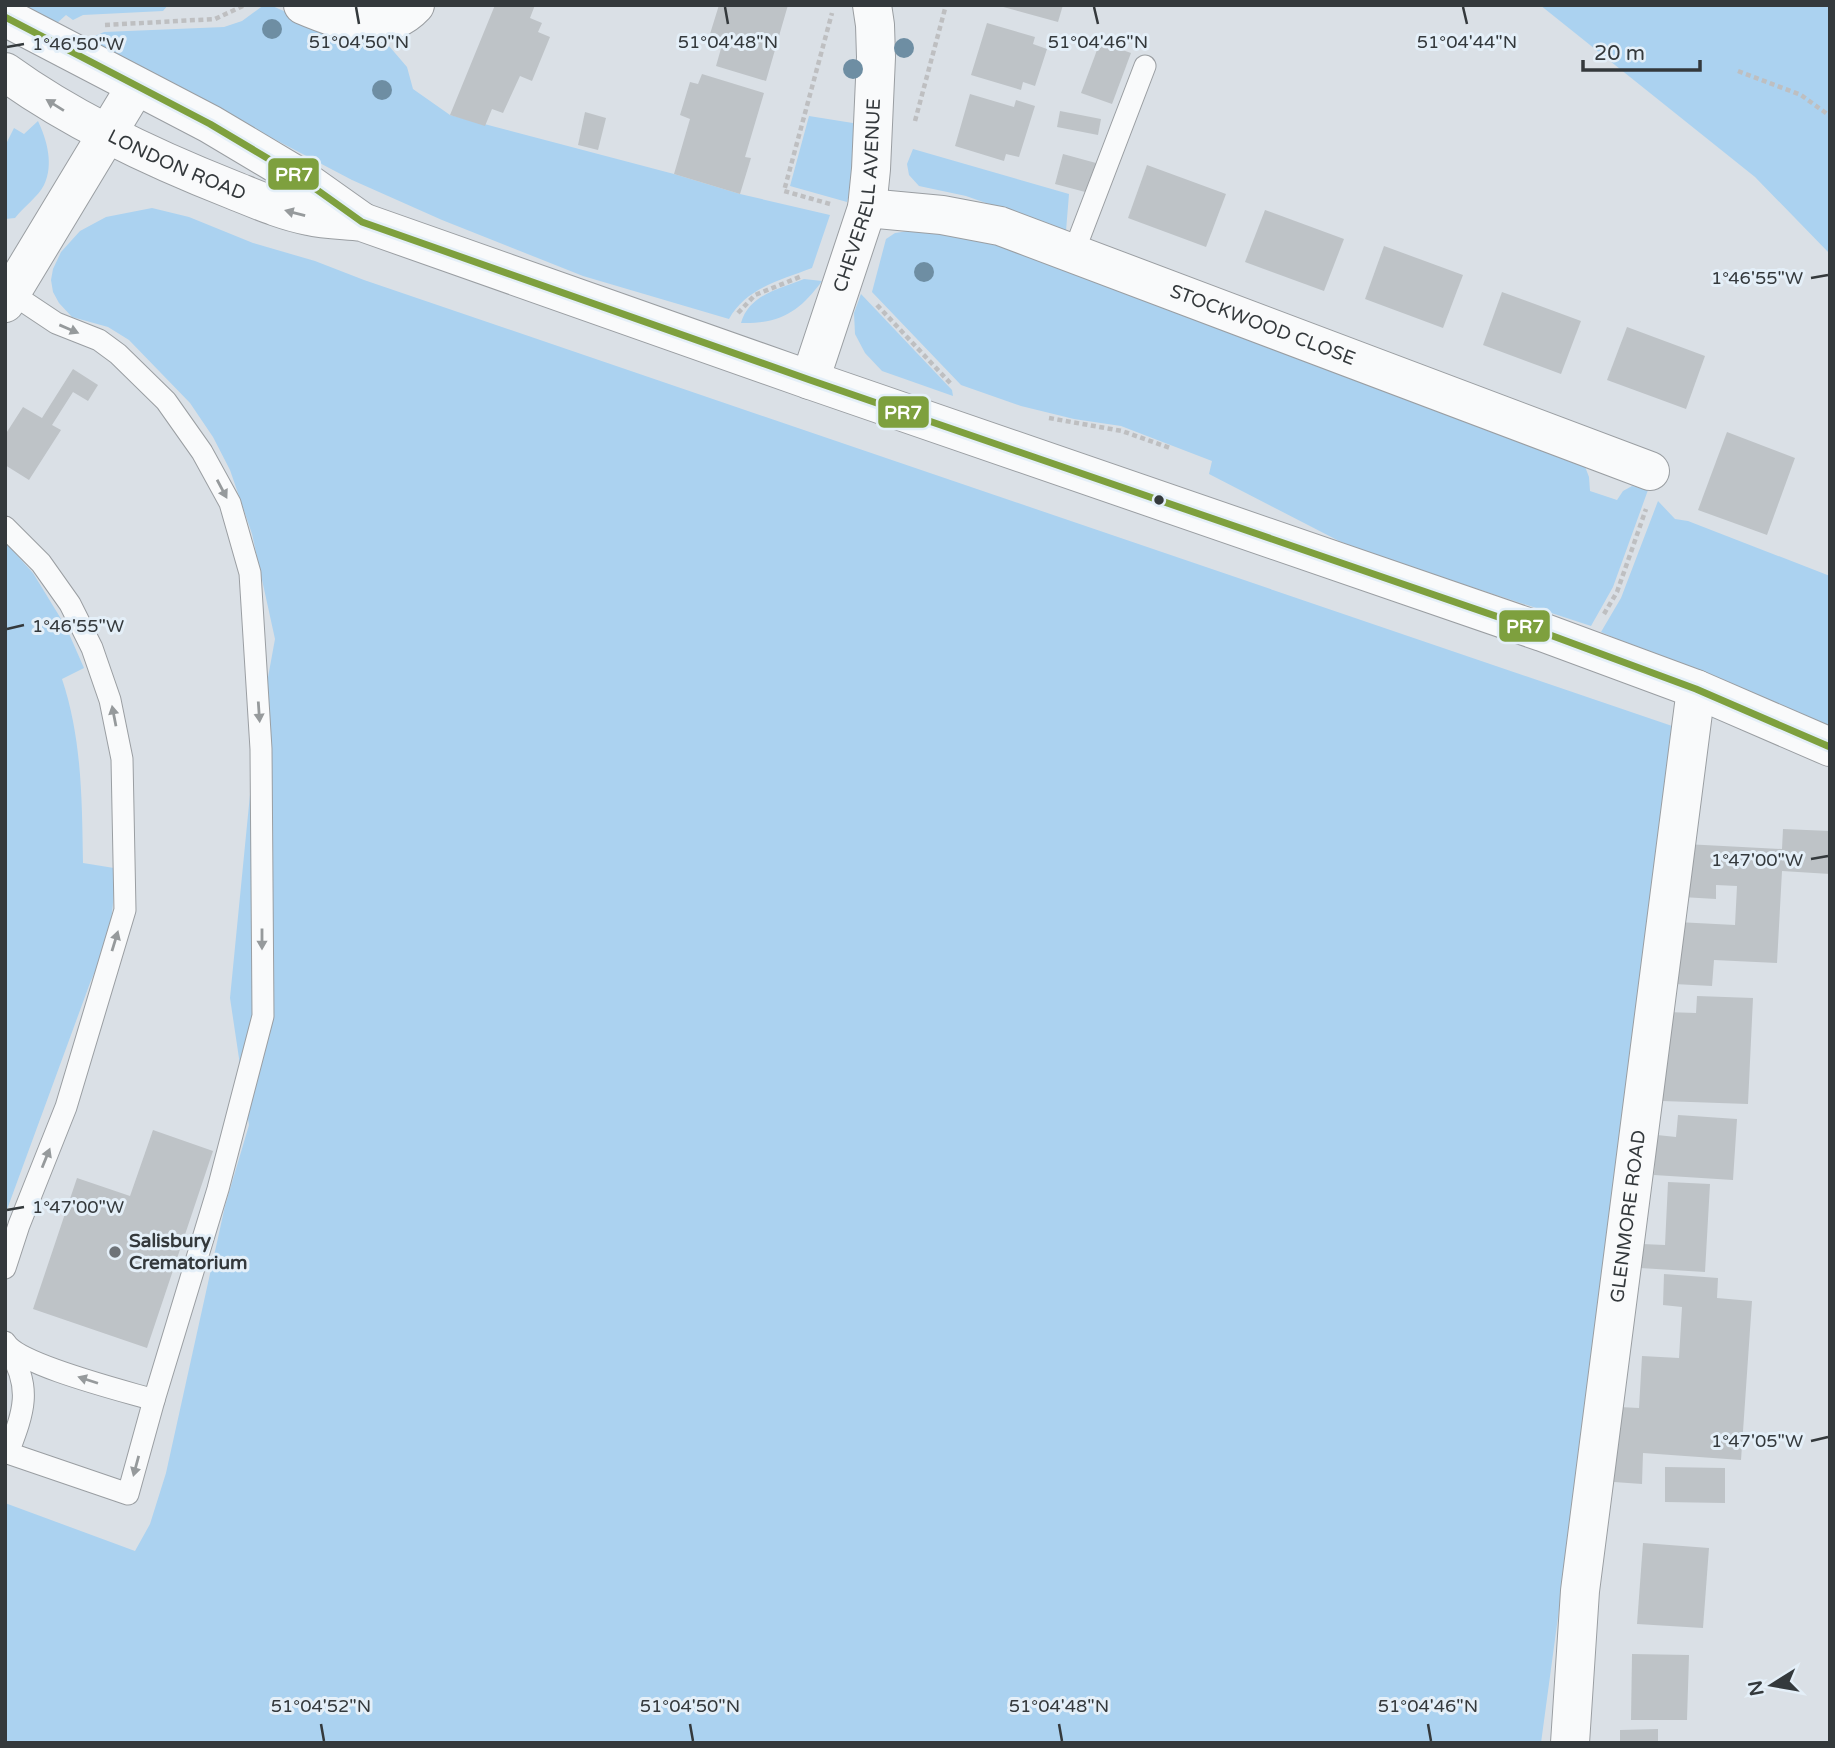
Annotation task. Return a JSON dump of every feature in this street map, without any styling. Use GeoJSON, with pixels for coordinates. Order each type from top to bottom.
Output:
{"type":"FeatureCollection","features":[{"type":"Feature","properties":{"kind":"main road"},"geometry":{"type":"LineString","coordinates":[[303,5],[334,18],[372,24],[402,16],[415,5]]}},
{"type":"Feature","properties":{"kind":"main road","name":"CHEVERELL AVENUE"},"geometry":{"type":"LineString","coordinates":[[810,380],[846,272],[854,208],[871,169],[876,57],[872,5]]}},
{"type":"Feature","properties":{"kind":"main road","name":"LONDON ROAD"},"geometry":{"type":"LineString","coordinates":[[5,17],[210,124],[299,177],[362,222]]}},
{"type":"Feature","properties":{"kind":"main road","name":"LONDON ROAD"},"geometry":{"type":"LineString","coordinates":[[5,72],[76,117],[108,133],[207,180],[279,208],[309,216],[362,222],[1583,648],[1696,689],[1830,747]]}},
{"type":"Feature","properties":{"kind":"main road"},"geometry":{"type":"LineString","coordinates":[[11,282],[136,86]]}},
{"type":"Feature","properties":{"kind":"main road","name":"STOCKWOOD CLOSE"},"geometry":{"type":"LineString","coordinates":[[854,208],[942,215],[1000,226],[1650,471]]}},
{"type":"Feature","properties":{"kind":"main road","name":"GLENMORE ROAD"},"geometry":{"type":"LineString","coordinates":[[1570,1743],[1580,1591],[1696,689]]}},
{"type":"Feature","properties":{"kind":"lane"},"geometry":{"type":"LineString","coordinates":[[1073,254],[1145,66]]}},
{"type":"Feature","properties":{"kind":"lane"},"geometry":{"type":"LineString","coordinates":[[7,1346],[19,1366],[24,1382],[24,1399],[21,1418],[6,1453],[128,1494],[153,1400],[218,1189],[263,1016],[261,749],[250,573],[230,503],[202,452],[166,401],[118,354],[99,340],[57,323],[11,282]]}},
{"type":"Feature","properties":{"kind":"lane"},"geometry":{"type":"LineString","coordinates":[[5,527],[41,563],[70,604],[92,648],[110,700],[122,759],[125,909],[66,1107],[19,1225],[5,1268]]}},
{"type":"Feature","properties":{"kind":"lane"},"geometry":{"type":"LineString","coordinates":[[7,1346],[29,1361],[153,1400]]}},
{"type":"Feature","properties":{"kind":"path"},"geometry":{"type":"LineString","coordinates":[[834,5],[784,191],[854,208]]}},
{"type":"Feature","properties":{"kind":"path"},"geometry":{"type":"LineString","coordinates":[[912,133],[946,5]]}},
{"type":"Feature","properties":{"kind":"path"},"geometry":{"type":"LineString","coordinates":[[1738,71],[1801,95],[1830,116]]}},
{"type":"Feature","properties":{"kind":"path"},"geometry":{"type":"LineString","coordinates":[[725,350],[737,313],[755,295],[803,275],[846,272],[956,390]]}},
{"type":"Feature","properties":{"kind":"path"},"geometry":{"type":"LineString","coordinates":[[1043,417],[1122,431],[1170,448]]}},
{"type":"Feature","properties":{"kind":"path"},"geometry":{"type":"LineString","coordinates":[[1583,648],[1617,592],[1658,475],[1650,471]]}},
{"type":"Feature","properties":{"kind":"shaded area"},"geometry":{"type":"Polygon","coordinates":[[[20,5],[168,5],[163,11],[83,15],[73,20],[66,15],[56,24],[20,5]]]}},
{"type":"Feature","properties":{"kind":"shaded area"},"geometry":{"type":"Polygon","coordinates":[[[264,5],[270,5],[350,40],[383,39],[407,67],[413,89],[450,115],[740,194],[830,215],[812,268],[755,292],[736,308],[729,319],[583,276],[442,220],[352,180],[90,42],[104,32],[224,27],[242,21],[264,5]]]}},
{"type":"Feature","properties":{"kind":"shaded area"},"geometry":{"type":"Polygon","coordinates":[[[1540,5],[1830,5],[1830,254],[1755,177],[1540,5]]]}},
{"type":"Feature","properties":{"kind":"shaded area"},"geometry":{"type":"Polygon","coordinates":[[[809,116],[859,124],[857,164],[847,202],[790,186],[809,116]]]}},
{"type":"Feature","properties":{"kind":"shaded area"},"geometry":{"type":"Polygon","coordinates":[[[38,121],[48,153],[47,177],[38,194],[15,218],[5,219],[5,146],[14,128],[24,134],[38,121]]]}},
{"type":"Feature","properties":{"kind":"shaded area"},"geometry":{"type":"Polygon","coordinates":[[[913,149],[1069,194],[1066,231],[966,196],[919,186],[909,175],[907,164],[913,149]]]}},
{"type":"Feature","properties":{"kind":"shaded area"},"geometry":{"type":"Polygon","coordinates":[[[152,208],[189,217],[253,243],[315,261],[1678,728],[1541,1743],[5,1743],[5,1503],[135,1551],[150,1524],[166,1473],[225,1206],[249,1125],[230,998],[254,754],[275,639],[252,534],[230,470],[213,437],[190,403],[129,340],[108,327],[72,317],[59,303],[51,280],[61,252],[80,231],[106,217],[152,208]]]}},
{"type":"Feature","properties":{"kind":"shaded area"},"geometry":{"type":"Polygon","coordinates":[[[915,230],[983,238],[1584,464],[1590,491],[1617,500],[1623,491],[1632,486],[1648,490],[1613,587],[1591,626],[1339,541],[1209,474],[1212,461],[1121,426],[1074,419],[1021,406],[961,385],[872,292],[886,239],[895,233],[915,230]]]}},
{"type":"Feature","properties":{"kind":"shaded area"},"geometry":{"type":"Polygon","coordinates":[[[804,279],[822,281],[797,308],[767,321],[741,323],[745,313],[758,299],[804,279]]]}},
{"type":"Feature","properties":{"kind":"shaded area"},"geometry":{"type":"Polygon","coordinates":[[[861,294],[952,390],[953,396],[882,371],[865,353],[855,334],[854,313],[861,294]]]}},
{"type":"Feature","properties":{"kind":"shaded area"},"geometry":{"type":"Polygon","coordinates":[[[1658,501],[1675,519],[1688,521],[1830,576],[1830,731],[1601,632],[1621,598],[1658,501]]]}},
{"type":"Feature","properties":{"kind":"shaded area"},"geometry":{"type":"Polygon","coordinates":[[[5,542],[33,573],[66,627],[84,668],[62,679],[77,747],[83,863],[114,868],[112,914],[103,953],[5,1215],[5,542]]]}},
{"type":"Feature","properties":{"kind":"building"},"geometry":{"type":"Polygon","coordinates":[[[495,5],[535,5],[530,18],[542,23],[538,32],[550,37],[532,81],[520,76],[503,113],[492,109],[485,126],[450,115],[495,5]]]}},
{"type":"Feature","properties":{"kind":"building"},"geometry":{"type":"Polygon","coordinates":[[[719,5],[788,5],[766,81],[716,66],[724,38],[710,34],[719,5]]]}},
{"type":"Feature","properties":{"kind":"building"},"geometry":{"type":"Polygon","coordinates":[[[996,5],[1063,5],[1058,22],[996,5]]]}},
{"type":"Feature","properties":{"kind":"building"},"geometry":{"type":"Polygon","coordinates":[[[987,23],[1035,37],[1033,44],[1047,49],[1035,86],[1023,82],[1021,90],[971,75],[987,23]]]}},
{"type":"Feature","properties":{"kind":"building"},"geometry":{"type":"Polygon","coordinates":[[[1100,42],[1131,53],[1112,104],[1081,93],[1100,42]]]}},
{"type":"Feature","properties":{"kind":"building"},"geometry":{"type":"Polygon","coordinates":[[[702,74],[764,93],[745,157],[751,158],[740,194],[674,174],[690,119],[680,115],[690,82],[698,84],[702,74]]]}},
{"type":"Feature","properties":{"kind":"building"},"geometry":{"type":"Polygon","coordinates":[[[970,94],[1014,107],[1016,100],[1035,106],[1019,157],[1006,154],[1004,161],[955,146],[970,94]]]}},
{"type":"Feature","properties":{"kind":"building"},"geometry":{"type":"Polygon","coordinates":[[[1060,111],[1101,119],[1098,135],[1057,127],[1060,111]]]}},
{"type":"Feature","properties":{"kind":"building"},"geometry":{"type":"Polygon","coordinates":[[[585,112],[606,118],[598,150],[578,145],[585,112]]]}},
{"type":"Feature","properties":{"kind":"building"},"geometry":{"type":"Polygon","coordinates":[[[1063,154],[1096,163],[1089,193],[1055,184],[1063,154]]]}},
{"type":"Feature","properties":{"kind":"building"},"geometry":{"type":"Polygon","coordinates":[[[1147,165],[1226,194],[1206,247],[1128,218],[1147,165]]]}},
{"type":"Feature","properties":{"kind":"building"},"geometry":{"type":"Polygon","coordinates":[[[1265,210],[1344,239],[1324,291],[1245,262],[1265,210]]]}},
{"type":"Feature","properties":{"kind":"building"},"geometry":{"type":"Polygon","coordinates":[[[1384,246],[1463,275],[1443,328],[1365,299],[1384,246]]]}},
{"type":"Feature","properties":{"kind":"building"},"geometry":{"type":"Polygon","coordinates":[[[1502,292],[1581,321],[1561,374],[1483,345],[1502,292]]]}},
{"type":"Feature","properties":{"kind":"building"},"geometry":{"type":"Polygon","coordinates":[[[1627,327],[1705,356],[1686,409],[1607,380],[1627,327]]]}},
{"type":"Feature","properties":{"kind":"building"},"geometry":{"type":"Polygon","coordinates":[[[73,369],[98,385],[88,401],[73,392],[52,425],[61,430],[29,480],[5,465],[5,435],[23,407],[42,418],[73,369]]]}},
{"type":"Feature","properties":{"kind":"building"},"geometry":{"type":"Polygon","coordinates":[[[1727,432],[1795,458],[1767,535],[1698,510],[1727,432]]]}},
{"type":"Feature","properties":{"kind":"building"},"geometry":{"type":"Polygon","coordinates":[[[1783,829],[1830,831],[1830,874],[1782,871],[1777,963],[1714,960],[1712,986],[1674,984],[1677,922],[1735,925],[1737,886],[1716,885],[1716,899],[1682,897],[1685,844],[1782,849],[1783,829]]]}},
{"type":"Feature","properties":{"kind":"building"},"geometry":{"type":"Polygon","coordinates":[[[1697,996],[1753,998],[1748,1104],[1662,1101],[1666,1012],[1696,1013],[1697,996]]]}},
{"type":"Feature","properties":{"kind":"building"},"geometry":{"type":"Polygon","coordinates":[[[1678,1115],[1737,1119],[1733,1180],[1654,1175],[1657,1135],[1676,1137],[1678,1115]]]}},
{"type":"Feature","properties":{"kind":"building","name":"Salisbury Crematorium"},"geometry":{"type":"Polygon","coordinates":[[[153,1130],[213,1151],[147,1348],[33,1309],[77,1178],[130,1196],[153,1130]]]}},
{"type":"Feature","properties":{"kind":"building"},"geometry":{"type":"Polygon","coordinates":[[[1668,1182],[1710,1184],[1705,1272],[1640,1268],[1642,1244],[1665,1245],[1668,1182]]]}},
{"type":"Feature","properties":{"kind":"building"},"geometry":{"type":"Polygon","coordinates":[[[1664,1274],[1718,1278],[1717,1298],[1752,1301],[1741,1460],[1643,1453],[1642,1484],[1614,1482],[1619,1407],[1639,1408],[1642,1356],[1679,1358],[1682,1307],[1663,1305],[1664,1274]]]}},
{"type":"Feature","properties":{"kind":"building"},"geometry":{"type":"Polygon","coordinates":[[[1665,1467],[1725,1468],[1725,1503],[1665,1502],[1665,1467]]]}},
{"type":"Feature","properties":{"kind":"building"},"geometry":{"type":"Polygon","coordinates":[[[1643,1543],[1709,1548],[1703,1628],[1637,1624],[1643,1543]]]}},
{"type":"Feature","properties":{"kind":"building"},"geometry":{"type":"Polygon","coordinates":[[[1632,1654],[1689,1655],[1687,1720],[1631,1720],[1632,1654]]]}},
{"type":"Feature","properties":{"kind":"building"},"geometry":{"type":"Polygon","coordinates":[[[1658,1729],[1658,1743],[1620,1743],[1620,1730],[1658,1729]]]}},
{"type":"Feature","properties":{"kind":"transit line","name":"PR7"},"geometry":{"type":"LineString","coordinates":[[5,17],[210,124],[299,177],[362,222],[810,380],[1542,632],[1696,689],[1830,747]]}},
{"type":"Feature","properties":{"kind":"place","name":"Salisbury Crematorium"},"geometry":{"type":"Point","coordinates":[115,1252]}}]}
